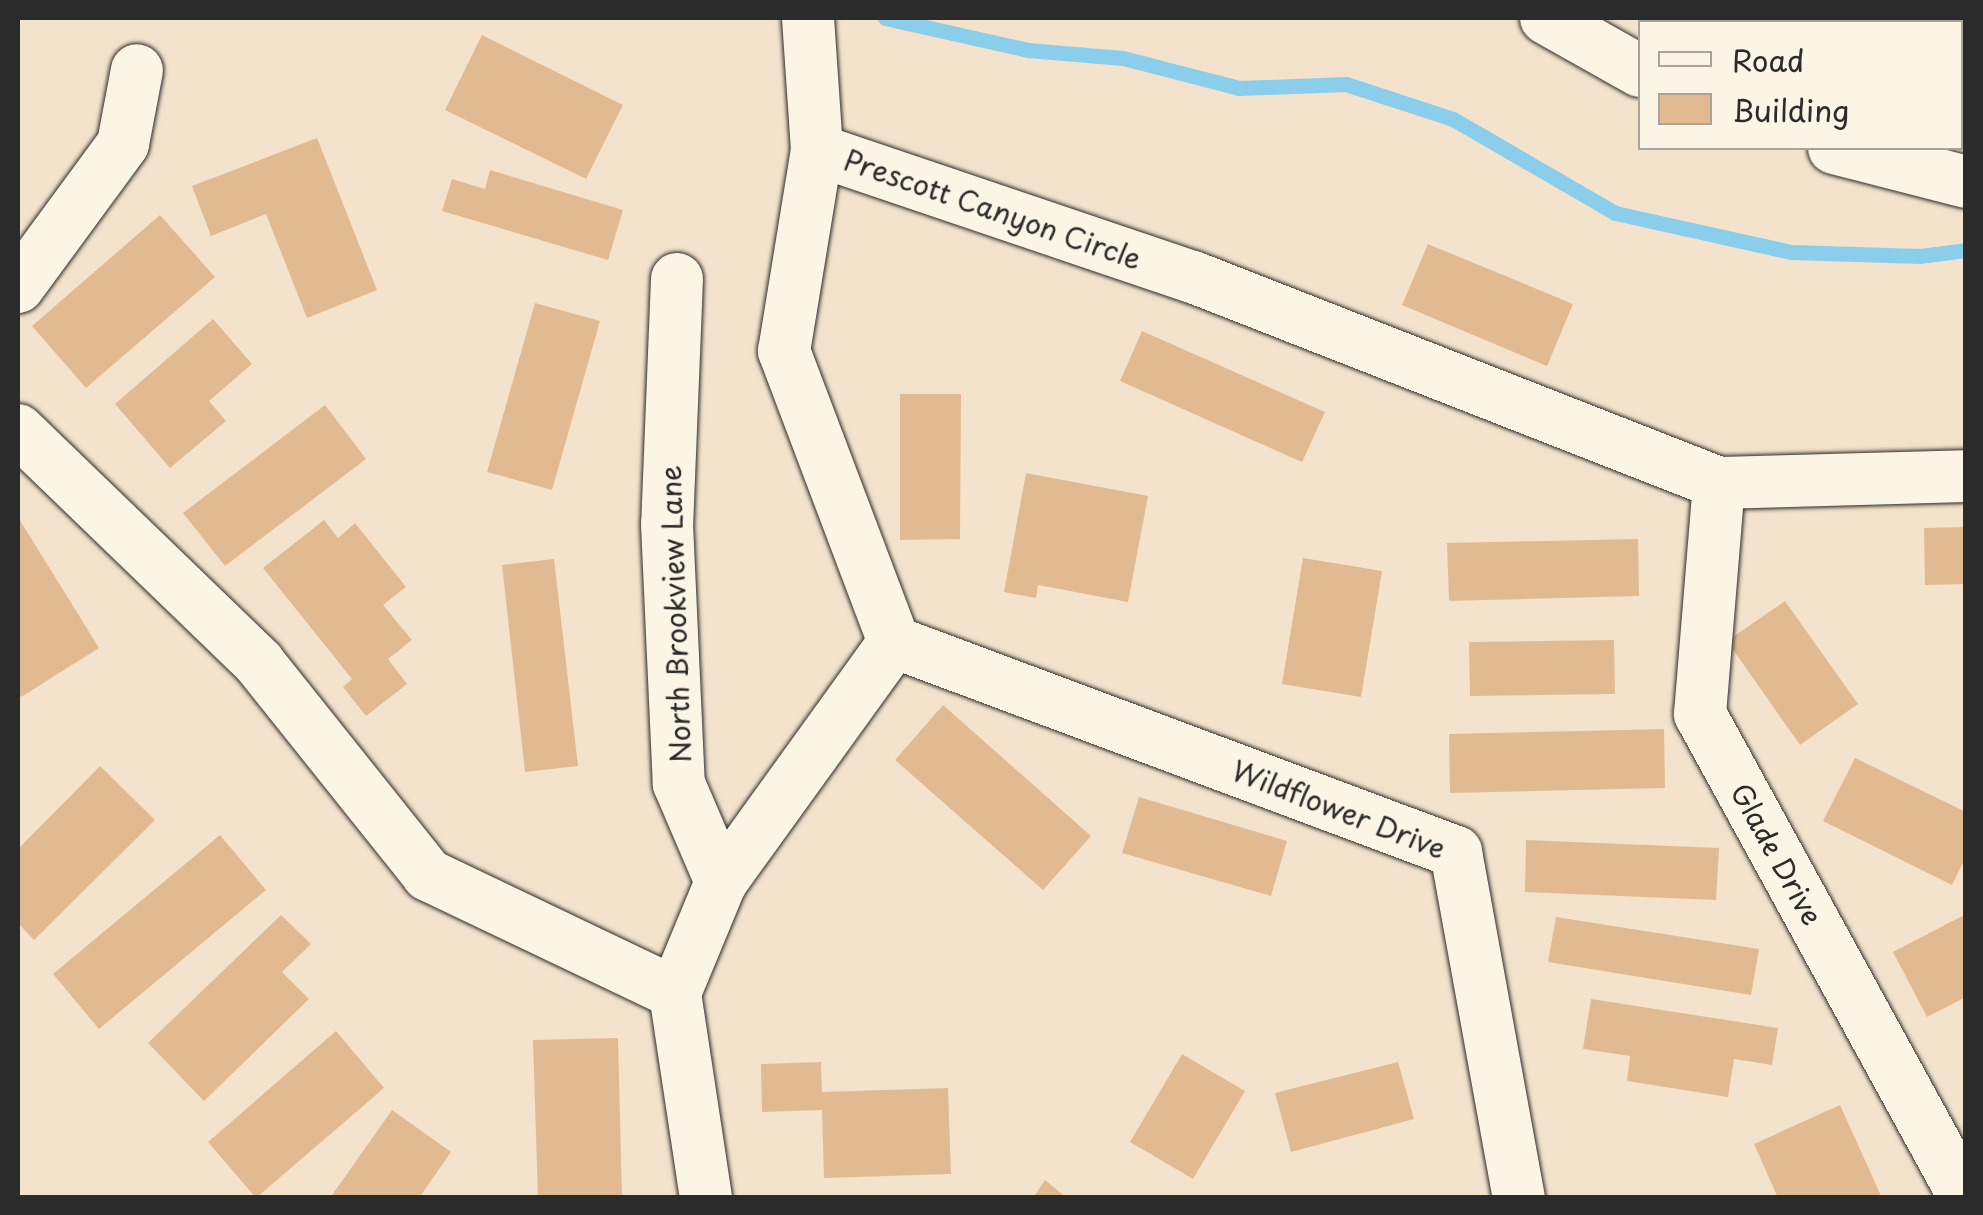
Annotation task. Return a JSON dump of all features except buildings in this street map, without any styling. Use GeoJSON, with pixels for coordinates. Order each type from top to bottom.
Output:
{"type":"FeatureCollection","features":[{"type":"Feature","properties":{"kind":"street"},"geometry":{"type":"LineString","coordinates":[[808,18],[808,74],[817,150]]}},
{"type":"Feature","properties":{"kind":"street"},"geometry":{"type":"LineString","coordinates":[[1546,18],[1638,70]]}},
{"type":"Feature","properties":{"kind":"street"},"geometry":{"type":"LineString","coordinates":[[18,287],[123,144],[137,70]]}},
{"type":"Feature","properties":{"kind":"street","name":"Prescott Canyon Circle"},"geometry":{"type":"LineString","coordinates":[[894,642],[784,352],[817,150],[1193,277],[1719,483],[1966,476]]}},
{"type":"Feature","properties":{"kind":"street"},"geometry":{"type":"LineString","coordinates":[[1842,150],[1966,182]]}},
{"type":"Feature","properties":{"kind":"street","name":"North Brookview Lane"},"geometry":{"type":"LineString","coordinates":[[678,278],[667,524],[679,784],[721,882]]}},
{"type":"Feature","properties":{"kind":"street"},"geometry":{"type":"LineString","coordinates":[[18,430],[259,662],[428,875],[675,992]]}},
{"type":"Feature","properties":{"kind":"street","name":"Glade Drive"},"geometry":{"type":"LineString","coordinates":[[1719,483],[1700,714],[1965,1198]]}},
{"type":"Feature","properties":{"kind":"street"},"geometry":{"type":"LineString","coordinates":[[706,1198],[675,992],[721,882],[894,642]]}},
{"type":"Feature","properties":{"kind":"street","name":"Wildflower Drive"},"geometry":{"type":"LineString","coordinates":[[894,642],[1456,852],[1519,1198]]}},
{"type":"Feature","properties":{"kind":"waterway"},"geometry":{"type":"LineString","coordinates":[[885,18],[1028,50],[1123,58],[1239,88],[1346,84],[1453,119],[1615,213],[1791,252],[1920,256],[1966,250]]}}]}
